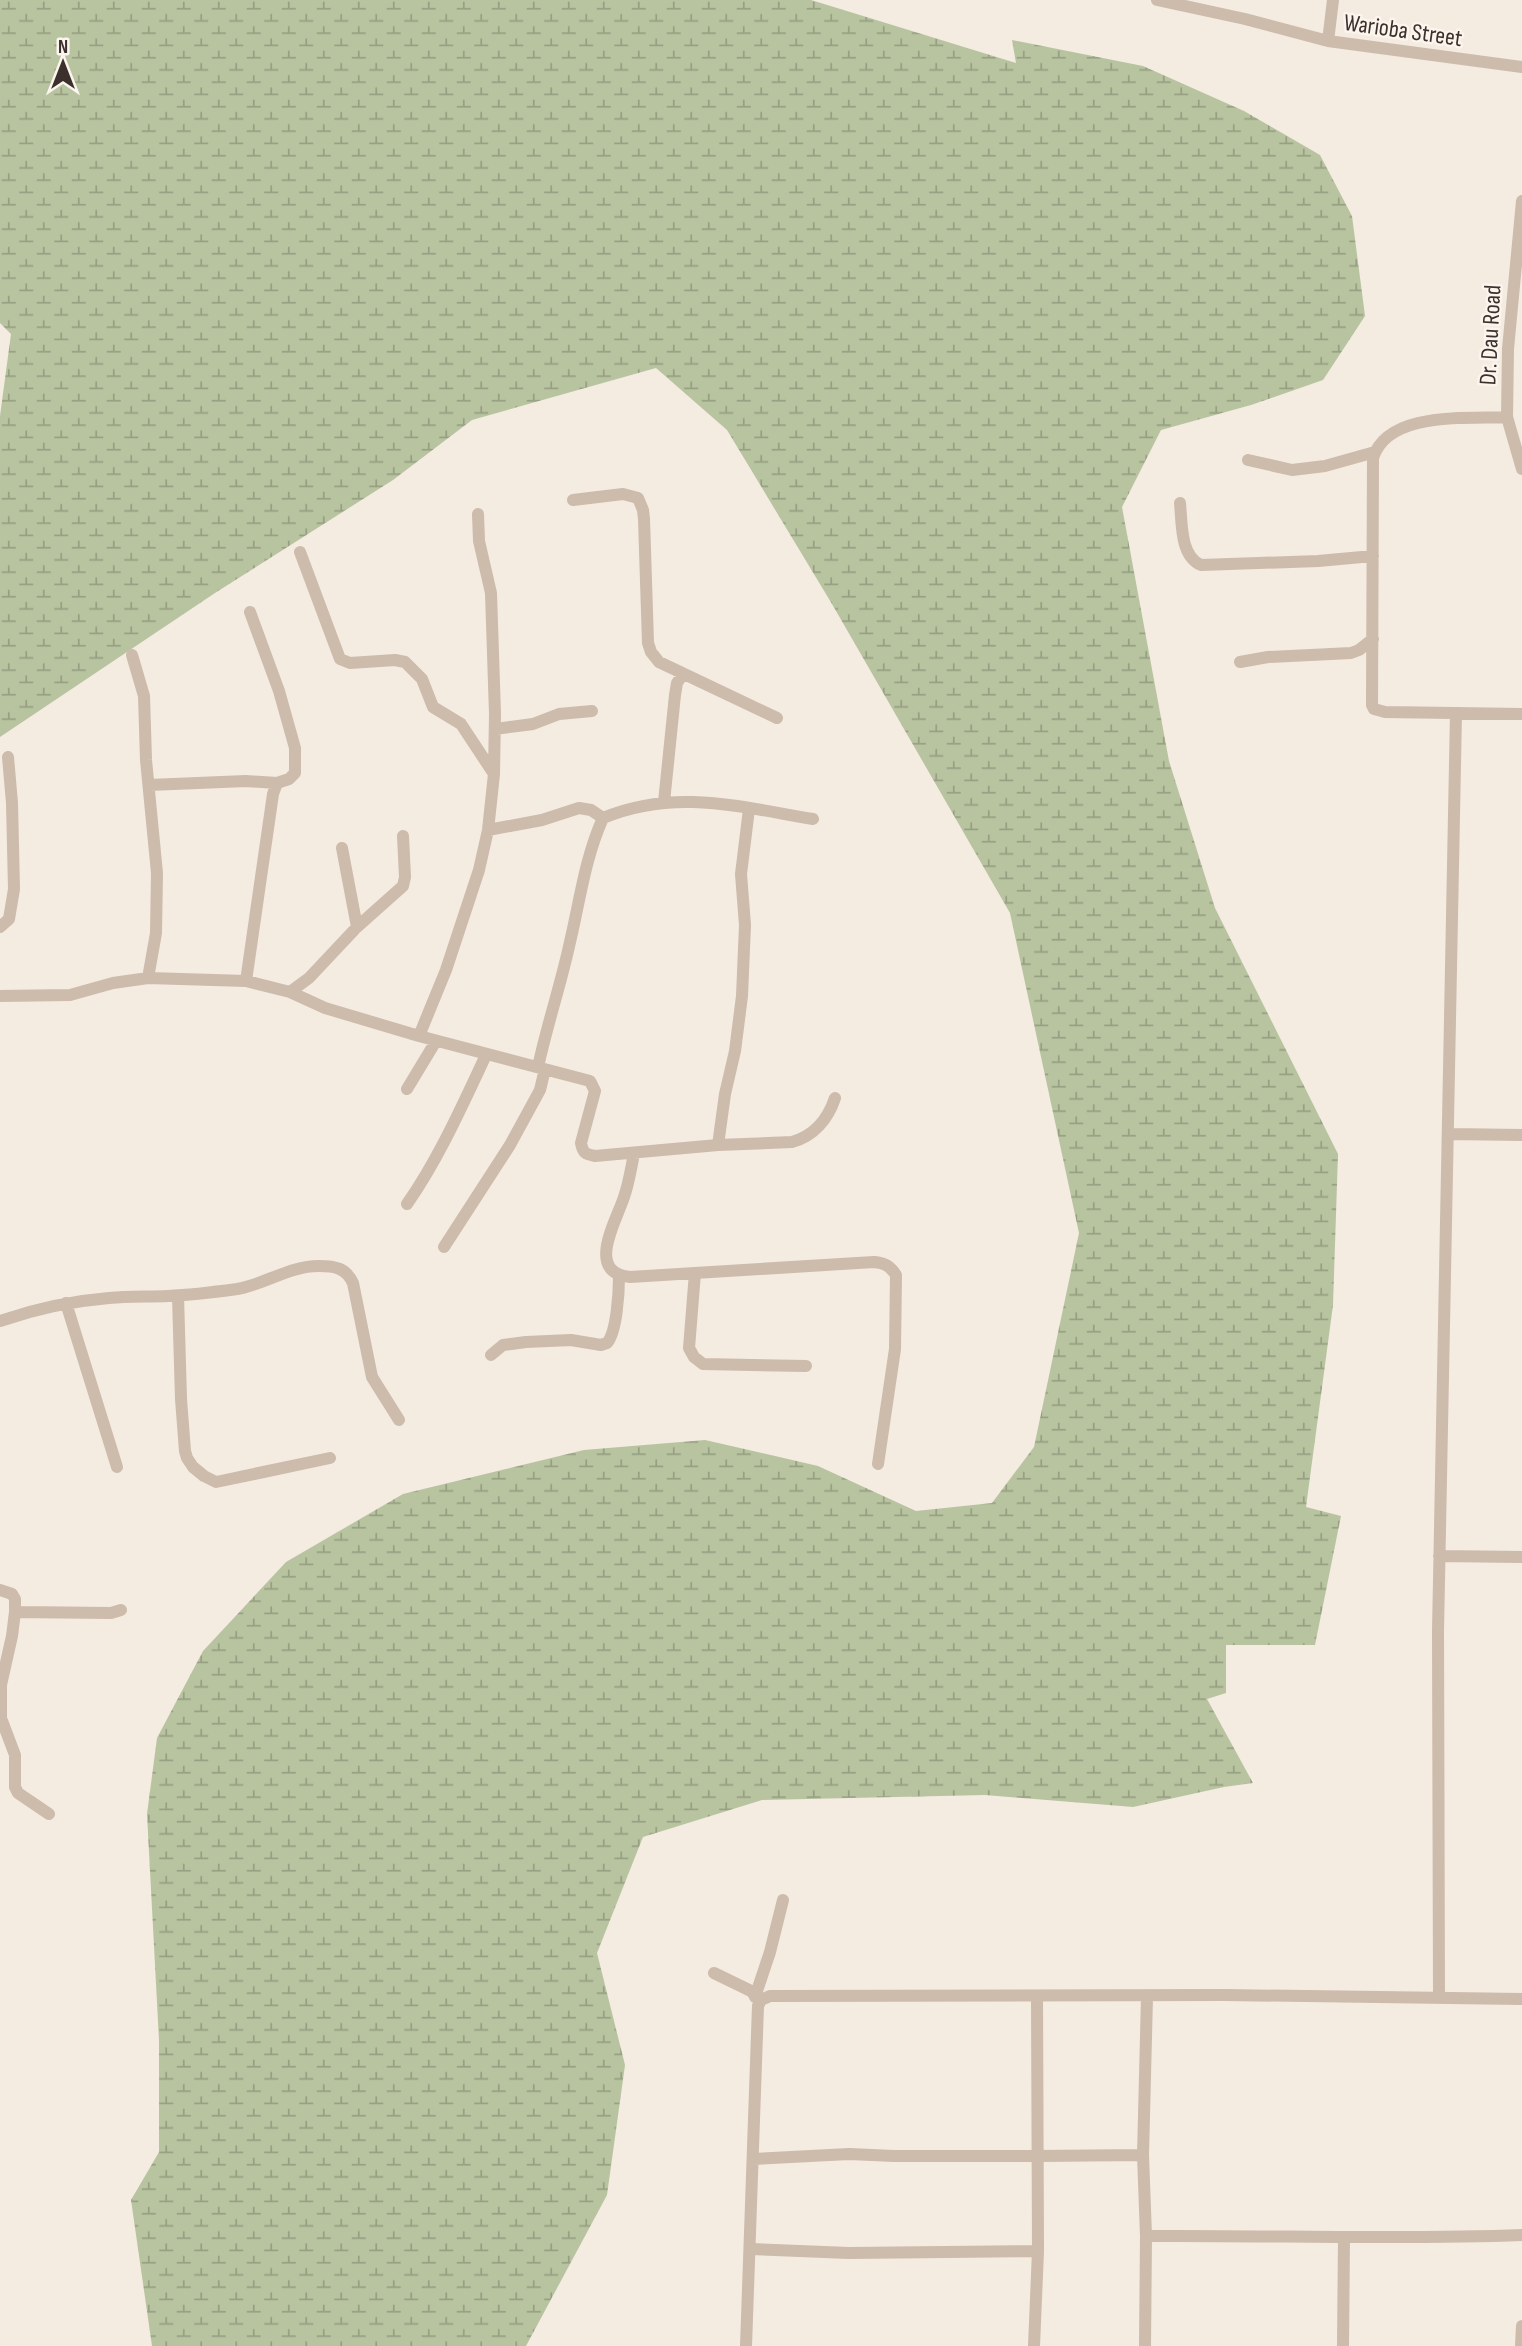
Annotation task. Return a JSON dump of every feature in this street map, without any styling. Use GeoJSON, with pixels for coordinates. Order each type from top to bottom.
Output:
{"type":"FeatureCollection","features":[{"type":"Feature","properties":{"kind":"street","name":"Warioba Street"},"geometry":{"type":"LineString","coordinates":[[1157,0],[1328,41],[1522,67]]}},
{"type":"Feature","properties":{"kind":"street"},"geometry":{"type":"LineString","coordinates":[[1328,41],[1333,0]]}},
{"type":"Feature","properties":{"kind":"street","name":"Dr. Dau Road"},"geometry":{"type":"LineString","coordinates":[[1522,201],[1509,335],[1507,417],[1522,468]]}},
{"type":"Feature","properties":{"kind":"street"},"geometry":{"type":"LineString","coordinates":[[1507,417],[1419,422],[1386,436],[1375,452],[1374,709],[1385,712],[1522,714]]}},
{"type":"Feature","properties":{"kind":"street"},"geometry":{"type":"LineString","coordinates":[[1248,460],[1292,470],[1325,466],[1375,452]]}},
{"type":"Feature","properties":{"kind":"street"},"geometry":{"type":"LineString","coordinates":[[573,500],[624,494],[638,498],[644,519],[648,643],[651,652],[659,662],[777,719]]}},
{"type":"Feature","properties":{"kind":"street"},"geometry":{"type":"LineString","coordinates":[[1180,503],[1186,550],[1192,559],[1202,565],[1249,565],[1373,556]]}},
{"type":"Feature","properties":{"kind":"street"},"geometry":{"type":"LineString","coordinates":[[419,1037],[446,970],[479,870],[488,830],[494,774],[495,729],[491,593],[479,541],[478,514]]}},
{"type":"Feature","properties":{"kind":"street"},"geometry":{"type":"LineString","coordinates":[[300,552],[340,659],[350,663],[396,660],[412,667],[422,679],[433,707],[461,724],[494,774]]}},
{"type":"Feature","properties":{"kind":"street"},"geometry":{"type":"LineString","coordinates":[[149,785],[246,781],[277,783],[289,779],[295,772],[295,748],[279,691],[250,612]]}},
{"type":"Feature","properties":{"kind":"street"},"geometry":{"type":"LineString","coordinates":[[1240,662],[1268,657],[1351,653],[1373,639]]}},
{"type":"Feature","properties":{"kind":"street"},"geometry":{"type":"LineString","coordinates":[[132,655],[144,696],[154,835],[156,933],[148,978]]}},
{"type":"Feature","properties":{"kind":"street"},"geometry":{"type":"LineString","coordinates":[[664,802],[675,695],[677,683],[683,674]]}},
{"type":"Feature","properties":{"kind":"street"},"geometry":{"type":"LineString","coordinates":[[495,729],[533,724],[559,713],[592,711]]}},
{"type":"Feature","properties":{"kind":"street"},"geometry":{"type":"LineString","coordinates":[[1439,1997],[1440,1556],[1456,713]]}},
{"type":"Feature","properties":{"kind":"street"},"geometry":{"type":"LineString","coordinates":[[0,928],[9,919],[14,889],[8,757]]}},
{"type":"Feature","properties":{"kind":"street"},"geometry":{"type":"LineString","coordinates":[[246,981],[273,794],[277,783]]}},
{"type":"Feature","properties":{"kind":"street"},"geometry":{"type":"LineString","coordinates":[[444,1247],[510,1145],[540,1090],[548,1023],[566,962],[585,871],[603,818],[664,802],[702,801],[813,819]]}},
{"type":"Feature","properties":{"kind":"street"},"geometry":{"type":"LineString","coordinates":[[488,830],[533,822],[579,808],[591,810],[603,818]]}},
{"type":"Feature","properties":{"kind":"street"},"geometry":{"type":"LineString","coordinates":[[718,1145],[739,1019],[745,925],[741,874],[749,809]]}},
{"type":"Feature","properties":{"kind":"street"},"geometry":{"type":"LineString","coordinates":[[290,992],[309,978],[357,927],[403,887],[404,836]]}},
{"type":"Feature","properties":{"kind":"street"},"geometry":{"type":"LineString","coordinates":[[342,848],[357,927]]}},
{"type":"Feature","properties":{"kind":"street"},"geometry":{"type":"LineString","coordinates":[[0,996],[70,995],[113,983],[148,978],[246,981],[290,992],[325,1008],[419,1037],[582,1077],[593,1085],[595,1091],[581,1143],[582,1150],[594,1156],[718,1145],[792,1142],[804,1139],[813,1132],[831,1109],[835,1098]]}},
{"type":"Feature","properties":{"kind":"street"},"geometry":{"type":"LineString","coordinates":[[407,1090],[436,1041]]}},
{"type":"Feature","properties":{"kind":"street"},"geometry":{"type":"LineString","coordinates":[[407,1204],[453,1126],[486,1055]]}},
{"type":"Feature","properties":{"kind":"street"},"geometry":{"type":"LineString","coordinates":[[1449,1134],[1522,1135]]}},
{"type":"Feature","properties":{"kind":"street"},"geometry":{"type":"LineString","coordinates":[[634,1154],[625,1195],[607,1241],[609,1267],[619,1276],[874,1262],[884,1263],[892,1269],[896,1275],[895,1349],[878,1464]]}},
{"type":"Feature","properties":{"kind":"street"},"geometry":{"type":"LineString","coordinates":[[0,1321],[66,1303],[239,1289],[263,1283],[292,1269],[337,1267],[348,1272],[354,1283],[372,1377],[400,1420]]}},
{"type":"Feature","properties":{"kind":"street"},"geometry":{"type":"LineString","coordinates":[[695,1273],[689,1348],[694,1357],[703,1364],[806,1366]]}},
{"type":"Feature","properties":{"kind":"street"},"geometry":{"type":"LineString","coordinates":[[491,1355],[503,1345],[526,1342],[571,1340],[601,1345],[607,1343],[612,1332],[619,1276]]}},
{"type":"Feature","properties":{"kind":"street"},"geometry":{"type":"LineString","coordinates":[[178,1296],[182,1434],[187,1458],[193,1467],[216,1482],[330,1458]]}},
{"type":"Feature","properties":{"kind":"street"},"geometry":{"type":"LineString","coordinates":[[66,1303],[117,1467]]}},
{"type":"Feature","properties":{"kind":"street"},"geometry":{"type":"LineString","coordinates":[[1440,1556],[1522,1557]]}},
{"type":"Feature","properties":{"kind":"street"},"geometry":{"type":"LineString","coordinates":[[0,1590],[12,1594],[15,1599],[12,1636],[1,1685],[1,1718],[15,1755],[15,1787],[18,1793],[48,1814]]}},
{"type":"Feature","properties":{"kind":"street"},"geometry":{"type":"LineString","coordinates":[[15,1612],[111,1613],[121,1610]]}},
{"type":"Feature","properties":{"kind":"street"},"geometry":{"type":"LineString","coordinates":[[746,2346],[757,2000],[783,1900]]}},
{"type":"Feature","properties":{"kind":"street"},"geometry":{"type":"LineString","coordinates":[[714,1973],[751,1992],[757,2000]]}},
{"type":"Feature","properties":{"kind":"street"},"geometry":{"type":"LineString","coordinates":[[757,2000],[769,1996],[1522,1999]]}},
{"type":"Feature","properties":{"kind":"street"},"geometry":{"type":"LineString","coordinates":[[1034,2346],[1038,2251],[1037,1996]]}},
{"type":"Feature","properties":{"kind":"street"},"geometry":{"type":"LineString","coordinates":[[1145,2346],[1146,2236],[1143,2155],[1147,1997]]}},
{"type":"Feature","properties":{"kind":"street"},"geometry":{"type":"LineString","coordinates":[[754,2159],[849,2154],[1143,2155]]}},
{"type":"Feature","properties":{"kind":"street"},"geometry":{"type":"LineString","coordinates":[[1146,2236],[1452,2238],[1522,2235]]}},
{"type":"Feature","properties":{"kind":"street"},"geometry":{"type":"LineString","coordinates":[[1343,2346],[1345,2237]]}},
{"type":"Feature","properties":{"kind":"street"},"geometry":{"type":"LineString","coordinates":[[751,2249],[849,2253],[1038,2251]]}},
{"type":"Feature","properties":{"kind":"street"},"geometry":{"type":"LineString","coordinates":[[1521,2346],[1522,2326]]}},
{"type":"Feature","properties":{"kind":"green space"},"geometry":{"type":"Polygon","coordinates":[[[0,0],[811,0],[1016,63],[1012,40],[1143,66],[1244,111],[1320,155],[1352,216],[1365,316],[1323,380],[1251,405],[1161,430],[1122,507],[1169,761],[1215,908],[1338,1154],[1333,1305],[1306,1507],[1341,1516],[1315,1645],[1226,1645],[1226,1693],[1207,1699],[1253,1783],[1133,1807],[985,1795],[762,1800],[643,1837],[597,1953],[625,2065],[607,2195],[526,2346],[152,2346],[131,2200],[159,2152],[159,2040],[147,1814],[157,1738],[203,1651],[286,1562],[403,1494],[584,1450],[705,1440],[818,1466],[916,1511],[992,1503],[1034,1447],[1079,1233],[1010,913],[832,604],[727,430],[656,368],[472,420],[393,480],[215,593],[0,737],[0,416],[11,334],[0,323],[0,0]]]}}]}
